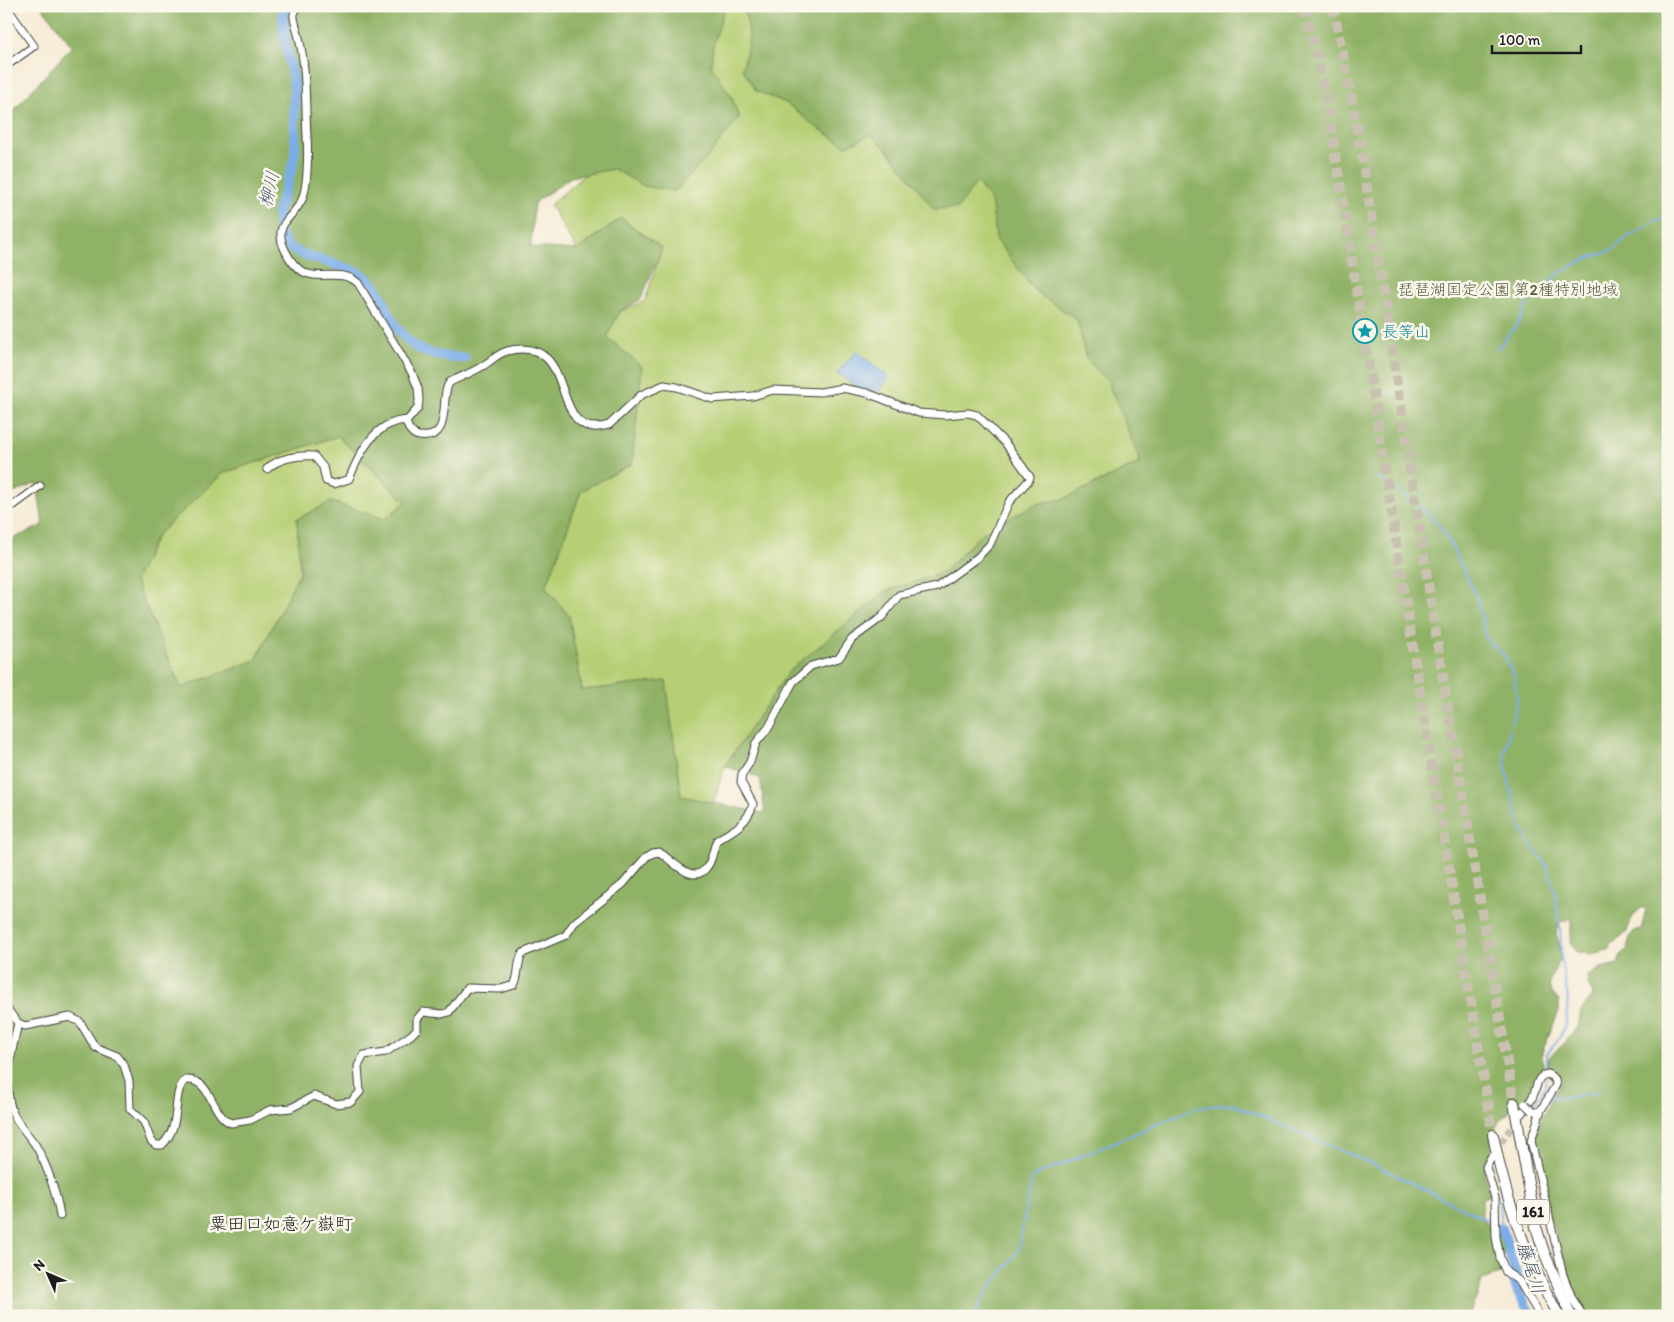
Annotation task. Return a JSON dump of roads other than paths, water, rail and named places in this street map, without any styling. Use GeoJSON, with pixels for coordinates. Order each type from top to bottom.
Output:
{"type":"FeatureCollection","features":[{"type":"Feature","properties":{"kind":"highway","name":"161"},"geometry":{"type":"LineString","coordinates":[[1514,1103],[1530,1203],[1536,1227],[1544,1252],[1571,1316]]}},
{"type":"Feature","properties":{"kind":"highway","name":"161"},"geometry":{"type":"LineString","coordinates":[[1493,1134],[1501,1177],[1524,1242],[1559,1316]]}},
{"type":"Feature","properties":{"kind":"street"},"geometry":{"type":"LineString","coordinates":[[6,6],[34,46],[6,66]]}},
{"type":"Feature","properties":{"kind":"street"},"geometry":{"type":"LineString","coordinates":[[267,469],[274,462],[314,456],[323,467],[326,480],[334,484],[349,479],[361,451],[383,428],[392,421],[407,420],[418,408],[418,388],[412,373],[358,283],[345,276],[310,276],[296,267],[283,247],[282,227],[286,218],[302,199],[307,154],[304,77],[297,30],[293,17],[294,10],[299,6]]}},
{"type":"Feature","properties":{"kind":"street"},"geometry":{"type":"LineString","coordinates":[[6,1008],[18,1024],[29,1026],[70,1017],[80,1022],[95,1047],[117,1056],[124,1065],[129,1081],[130,1109],[144,1122],[154,1144],[159,1146],[168,1139],[173,1130],[177,1117],[178,1091],[186,1080],[194,1081],[201,1086],[211,1097],[219,1114],[231,1123],[250,1120],[270,1110],[286,1110],[314,1096],[336,1104],[350,1102],[360,1092],[358,1066],[364,1055],[386,1052],[411,1034],[417,1028],[417,1019],[423,1012],[442,1014],[449,1012],[467,988],[501,989],[514,985],[517,978],[519,959],[523,953],[566,935],[574,923],[622,884],[650,854],[659,852],[674,866],[687,872],[698,873],[707,868],[717,840],[735,830],[749,814],[753,804],[742,782],[742,774],[750,762],[756,743],[769,727],[797,677],[811,666],[838,658],[852,639],[882,617],[898,595],[937,587],[978,557],[990,544],[1009,502],[1028,484],[1030,477],[1006,444],[977,414],[968,413],[945,416],[914,412],[867,393],[842,388],[821,392],[773,390],[753,396],[712,399],[677,387],[664,385],[641,395],[609,425],[596,427],[589,425],[570,412],[560,378],[554,366],[536,352],[528,349],[500,353],[482,367],[448,384],[443,422],[433,434],[415,435],[407,425],[407,420]]}},
{"type":"Feature","properties":{"kind":"street"},"geometry":{"type":"LineString","coordinates":[[6,504],[14,505],[40,486]]}},
{"type":"Feature","properties":{"kind":"street"},"geometry":{"type":"LineString","coordinates":[[18,1024],[9,1058],[9,1097],[13,1112],[37,1148],[58,1201],[60,1216]]}},
{"type":"Feature","properties":{"kind":"street"},"geometry":{"type":"LineString","coordinates":[[1521,1114],[1535,1093],[1537,1081],[1540,1077],[1548,1074],[1555,1079],[1556,1085],[1541,1110],[1531,1141],[1562,1275],[1572,1298],[1583,1316]]}},
{"type":"Feature","properties":{"kind":"street"},"geometry":{"type":"LineString","coordinates":[[1525,1104],[1532,1111],[1541,1110]]}},
{"type":"Feature","properties":{"kind":"street"},"geometry":{"type":"LineString","coordinates":[[1491,1157],[1486,1167],[1495,1198],[1500,1258],[1506,1272],[1519,1281],[1540,1316]]}},
{"type":"Feature","properties":{"kind":"water"},"geometry":{"type":"Polygon","coordinates":[[[857,351],[887,374],[887,380],[879,392],[858,388],[837,373],[857,351]]]}},
{"type":"Feature","properties":{"kind":"waterway","name":"柳川"},"geometry":{"type":"LineString","coordinates":[[284,6],[284,34],[294,88],[295,153],[279,207],[279,229],[283,240],[288,246],[307,256],[353,270],[365,277],[379,293],[399,331],[416,347],[437,355],[465,358]]}},
{"type":"Feature","properties":{"kind":"waterway"},"geometry":{"type":"LineString","coordinates":[[1497,349],[1518,323],[1532,294],[1561,272],[1588,258],[1611,251],[1625,239],[1655,221],[1668,218]]}},
{"type":"Feature","properties":{"kind":"waterway"},"geometry":{"type":"LineString","coordinates":[[1377,477],[1420,506],[1439,525],[1476,595],[1486,639],[1503,654],[1514,675],[1517,699],[1504,755],[1506,770],[1520,826],[1528,841],[1547,866],[1554,888],[1560,927],[1562,967],[1568,998],[1566,1023],[1559,1039],[1547,1054],[1547,1073]]}},
{"type":"Feature","properties":{"kind":"waterway"},"geometry":{"type":"LineString","coordinates":[[1532,1107],[1545,1087],[1546,1078]]}},
{"type":"Feature","properties":{"kind":"waterway"},"geometry":{"type":"LineString","coordinates":[[1551,1097],[1570,1097],[1598,1092]]}},
{"type":"Feature","properties":{"kind":"waterway"},"geometry":{"type":"LineString","coordinates":[[974,1316],[986,1293],[1018,1251],[1032,1177],[1198,1107],[1232,1104],[1377,1166],[1493,1223]]}},
{"type":"Feature","properties":{"kind":"waterway"},"geometry":{"type":"LineString","coordinates":[[1497,1193],[1502,1228]]}},
{"type":"Feature","properties":{"kind":"waterway","name":"藤尾川"},"geometry":{"type":"LineString","coordinates":[[1497,1225],[1502,1228]]}},
{"type":"Feature","properties":{"kind":"waterway","name":"藤尾川"},"geometry":{"type":"LineString","coordinates":[[1502,1228],[1516,1274],[1515,1284],[1518,1293],[1532,1316]]}},
{"type":"Feature","properties":{"kind":"tunnel"},"geometry":{"type":"LineString","coordinates":[[1305,6],[1327,102],[1424,718],[1493,1135]]}},
{"type":"Feature","properties":{"kind":"tunnel"},"geometry":{"type":"LineString","coordinates":[[1333,6],[1359,137],[1438,647],[1514,1103]]}},
{"type":"Feature","properties":{"kind":"tunnel"},"geometry":{"type":"LineString","coordinates":[[1495,1151],[1518,1118]]}},
{"type":"Feature","properties":{"kind":"place","name":"長等山"},"geometry":{"type":"Point","coordinates":[1365,331]}},
{"type":"Feature","properties":{"kind":"district","name":"粟田口如意ケ嶽町"},"geometry":{"type":"Point","coordinates":[281,1224]}},
{"type":"Feature","properties":{"kind":"park label","name":"琵琶湖国定公園 第2種特別地域"},"geometry":{"type":"Point","coordinates":[1508,289]}}]}
